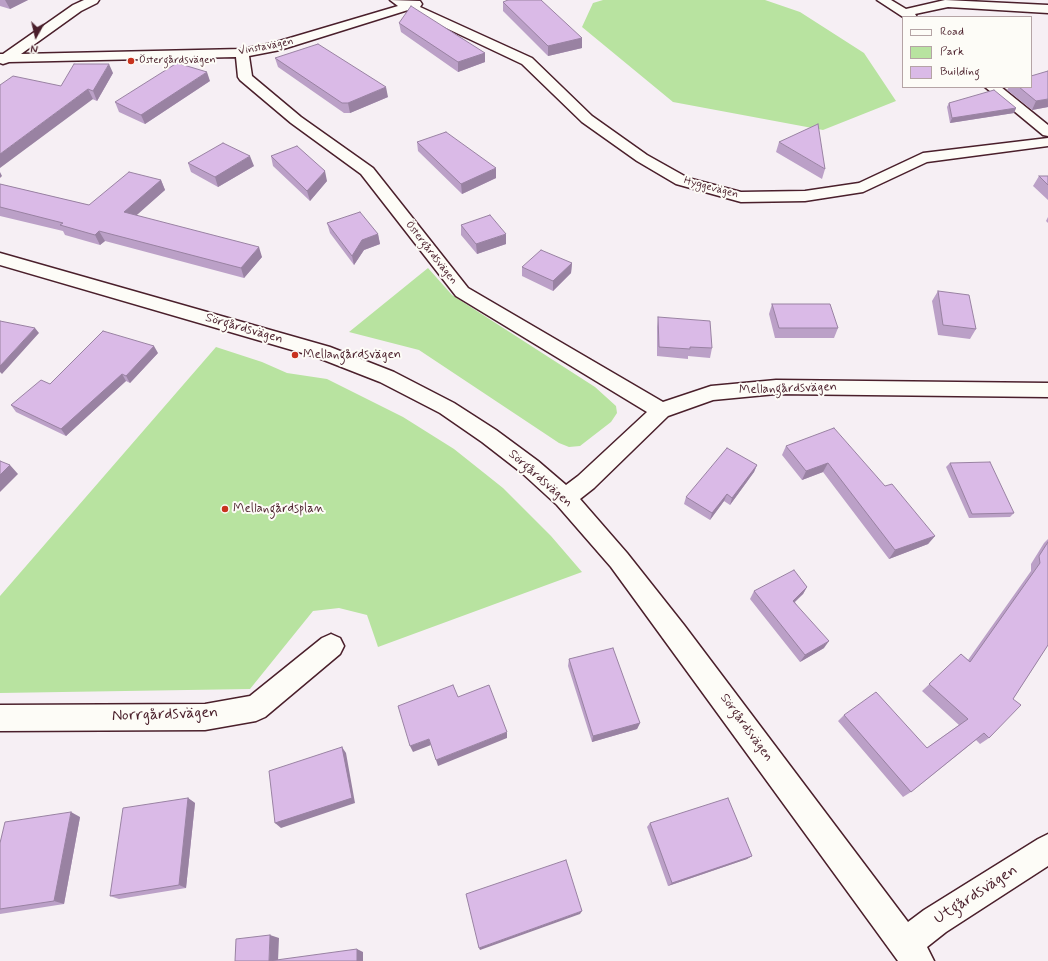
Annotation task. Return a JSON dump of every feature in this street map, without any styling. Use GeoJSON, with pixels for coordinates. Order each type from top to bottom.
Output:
{"type":"FeatureCollection","features":[{"type":"Feature","properties":{"kind":"street"},"geometry":{"type":"LineString","coordinates":[[2,59],[77,8],[93,0]]}},
{"type":"Feature","properties":{"kind":"street","name":"Vinstavägen"},"geometry":{"type":"LineString","coordinates":[[2,59],[242,53],[275,48],[402,3],[429,0]]}},
{"type":"Feature","properties":{"kind":"street"},"geometry":{"type":"LineString","coordinates":[[883,0],[908,15],[948,3],[1048,9]]}},
{"type":"Feature","properties":{"kind":"street","name":"Hyggevägen"},"geometry":{"type":"LineString","coordinates":[[402,3],[526,61],[587,119],[642,158],[682,181],[741,197],[805,196],[863,187],[923,158],[1048,142]]}},
{"type":"Feature","properties":{"kind":"street","name":"Östergårdsvägen"},"geometry":{"type":"LineString","coordinates":[[242,53],[245,77],[296,120],[367,171],[462,292],[662,411]]}},
{"type":"Feature","properties":{"kind":"street"},"geometry":{"type":"LineString","coordinates":[[993,88],[1048,132]]}},
{"type":"Feature","properties":{"kind":"street","name":"Sörgårdsvägen"},"geometry":{"type":"LineString","coordinates":[[0,259],[315,350],[387,377],[447,408],[530,467],[566,498],[619,560],[675,633],[912,953]]}},
{"type":"Feature","properties":{"kind":"street","name":"Mellangårdsvägen"},"geometry":{"type":"LineString","coordinates":[[566,498],[586,482],[662,411],[711,393],[776,387],[1048,390]]}},
{"type":"Feature","properties":{"kind":"street","name":"Norrgårdsvägen"},"geometry":{"type":"LineString","coordinates":[[0,718],[205,717],[256,708],[331,646]]}},
{"type":"Feature","properties":{"kind":"street","name":"Utgårdsvägen"},"geometry":{"type":"LineString","coordinates":[[912,953],[935,920],[1048,849]]}},
{"type":"Feature","properties":{"kind":"green space"},"geometry":{"type":"Polygon","coordinates":[[[603,0],[765,0],[800,12],[864,53],[896,101],[823,130],[673,102],[582,27],[593,3],[603,0]]]}},
{"type":"Feature","properties":{"kind":"green space"},"geometry":{"type":"Polygon","coordinates":[[[428,268],[452,295],[595,387],[616,406],[617,413],[611,422],[580,446],[569,447],[559,443],[419,350],[349,332],[428,268]]]}},
{"type":"Feature","properties":{"kind":"green space"},"geometry":{"type":"Polygon","coordinates":[[[216,347],[262,362],[287,373],[327,379],[403,417],[454,449],[503,488],[551,536],[582,572],[378,647],[367,615],[339,608],[313,611],[250,689],[0,693],[0,596],[216,347]]]}},
{"type":"Feature","properties":{"kind":"building"},"geometry":{"type":"Polygon","coordinates":[[[508,0],[541,0],[582,38],[548,46],[503,2],[508,0]]]}},
{"type":"Feature","properties":{"kind":"building"},"geometry":{"type":"Polygon","coordinates":[[[411,6],[485,53],[458,62],[399,23],[411,6]]]}},
{"type":"Feature","properties":{"kind":"building"},"geometry":{"type":"Polygon","coordinates":[[[318,44],[386,87],[348,103],[342,103],[275,58],[318,44]]]}},
{"type":"Feature","properties":{"kind":"building"},"geometry":{"type":"Polygon","coordinates":[[[177,63],[207,72],[141,115],[115,102],[177,63]]]}},
{"type":"Feature","properties":{"kind":"building"},"geometry":{"type":"Polygon","coordinates":[[[74,64],[109,64],[93,91],[88,89],[0,154],[0,85],[13,76],[61,86],[74,64]]]}},
{"type":"Feature","properties":{"kind":"building"},"geometry":{"type":"Polygon","coordinates":[[[1048,71],[1048,99],[1036,101],[1020,88],[1032,88],[1032,76],[1048,71]]]}},
{"type":"Feature","properties":{"kind":"building"},"geometry":{"type":"Polygon","coordinates":[[[994,90],[1016,108],[952,118],[949,103],[994,90]]]}},
{"type":"Feature","properties":{"kind":"building"},"geometry":{"type":"Polygon","coordinates":[[[818,124],[825,169],[779,142],[818,124]]]}},
{"type":"Feature","properties":{"kind":"building"},"geometry":{"type":"Polygon","coordinates":[[[446,132],[496,168],[461,184],[417,142],[446,132]]]}},
{"type":"Feature","properties":{"kind":"building"},"geometry":{"type":"Polygon","coordinates":[[[223,143],[250,156],[215,177],[188,163],[223,143]]]}},
{"type":"Feature","properties":{"kind":"building"},"geometry":{"type":"Polygon","coordinates":[[[297,146],[325,171],[307,191],[271,156],[297,146]]]}},
{"type":"Feature","properties":{"kind":"building"},"geometry":{"type":"Polygon","coordinates":[[[129,172],[161,180],[124,212],[259,247],[241,268],[99,231],[95,235],[60,225],[63,223],[0,207],[0,184],[89,205],[129,172]]]}},
{"type":"Feature","properties":{"kind":"building"},"geometry":{"type":"Polygon","coordinates":[[[1039,176],[1048,176],[1048,185],[1039,176]]]}},
{"type":"Feature","properties":{"kind":"building"},"geometry":{"type":"Polygon","coordinates":[[[360,212],[378,234],[362,240],[352,256],[327,223],[360,212]]]}},
{"type":"Feature","properties":{"kind":"building"},"geometry":{"type":"Polygon","coordinates":[[[490,215],[506,234],[476,244],[461,225],[490,215]]]}},
{"type":"Feature","properties":{"kind":"building"},"geometry":{"type":"Polygon","coordinates":[[[541,250],[572,263],[553,281],[522,267],[541,250]]]}},
{"type":"Feature","properties":{"kind":"building"},"geometry":{"type":"Polygon","coordinates":[[[938,291],[969,295],[976,329],[943,325],[938,291]]]}},
{"type":"Feature","properties":{"kind":"building"},"geometry":{"type":"Polygon","coordinates":[[[772,304],[830,304],[838,328],[779,328],[772,304]]]}},
{"type":"Feature","properties":{"kind":"building"},"geometry":{"type":"Polygon","coordinates":[[[658,317],[710,321],[712,348],[690,347],[690,349],[659,347],[658,317]]]}},
{"type":"Feature","properties":{"kind":"building"},"geometry":{"type":"Polygon","coordinates":[[[0,321],[35,328],[0,366],[0,321]]]}},
{"type":"Feature","properties":{"kind":"building"},"geometry":{"type":"Polygon","coordinates":[[[103,331],[154,346],[126,376],[122,374],[61,429],[11,405],[41,380],[50,384],[103,331]]]}},
{"type":"Feature","properties":{"kind":"building"},"geometry":{"type":"Polygon","coordinates":[[[834,428],[885,486],[892,484],[935,536],[895,550],[828,463],[806,471],[786,446],[834,428]]]}},
{"type":"Feature","properties":{"kind":"building"},"geometry":{"type":"Polygon","coordinates":[[[727,448],[757,465],[732,498],[727,494],[712,513],[686,497],[727,448]]]}},
{"type":"Feature","properties":{"kind":"building"},"geometry":{"type":"Polygon","coordinates":[[[0,461],[10,465],[0,475],[0,461]]]}},
{"type":"Feature","properties":{"kind":"building"},"geometry":{"type":"Polygon","coordinates":[[[990,462],[1014,513],[972,514],[950,463],[990,462]]]}},
{"type":"Feature","properties":{"kind":"building"},"geometry":{"type":"Polygon","coordinates":[[[1048,542],[1048,645],[1013,699],[1021,705],[989,738],[984,733],[911,792],[844,715],[876,692],[927,748],[968,719],[929,684],[961,654],[970,662],[1040,563],[1039,556],[1048,542]]]}},
{"type":"Feature","properties":{"kind":"building"},"geometry":{"type":"Polygon","coordinates":[[[794,570],[807,587],[793,601],[829,641],[805,655],[754,591],[794,570]]]}},
{"type":"Feature","properties":{"kind":"building"},"geometry":{"type":"Polygon","coordinates":[[[613,648],[640,723],[593,736],[569,659],[613,648]]]}},
{"type":"Feature","properties":{"kind":"building"},"geometry":{"type":"Polygon","coordinates":[[[453,685],[458,697],[489,685],[507,732],[436,760],[429,739],[410,746],[398,706],[453,685]]]}},
{"type":"Feature","properties":{"kind":"building"},"geometry":{"type":"Polygon","coordinates":[[[342,747],[352,798],[275,823],[269,771],[342,747]]]}},
{"type":"Feature","properties":{"kind":"building"},"geometry":{"type":"Polygon","coordinates":[[[188,798],[179,885],[110,896],[123,808],[188,798]]]}},
{"type":"Feature","properties":{"kind":"building"},"geometry":{"type":"Polygon","coordinates":[[[728,798],[752,856],[672,883],[650,823],[728,798]]]}},
{"type":"Feature","properties":{"kind":"building"},"geometry":{"type":"Polygon","coordinates":[[[71,812],[54,901],[0,909],[0,843],[5,822],[71,812]]]}},
{"type":"Feature","properties":{"kind":"building"},"geometry":{"type":"Polygon","coordinates":[[[566,860],[582,911],[479,948],[466,894],[566,860]]]}},
{"type":"Feature","properties":{"kind":"building"},"geometry":{"type":"Polygon","coordinates":[[[270,935],[269,961],[235,961],[236,939],[270,935]]]}},
{"type":"Feature","properties":{"kind":"building"},"geometry":{"type":"Polygon","coordinates":[[[357,949],[357,961],[269,961],[357,949]]]}},
{"type":"Feature","properties":{"kind":"place","name":"Östergårdsvägen"},"geometry":{"type":"Point","coordinates":[131,61]}},
{"type":"Feature","properties":{"kind":"place","name":"Mellangårdsvägen"},"geometry":{"type":"Point","coordinates":[295,355]}},
{"type":"Feature","properties":{"kind":"place","name":"Mellangårdsplan"},"geometry":{"type":"Point","coordinates":[225,509]}}]}
